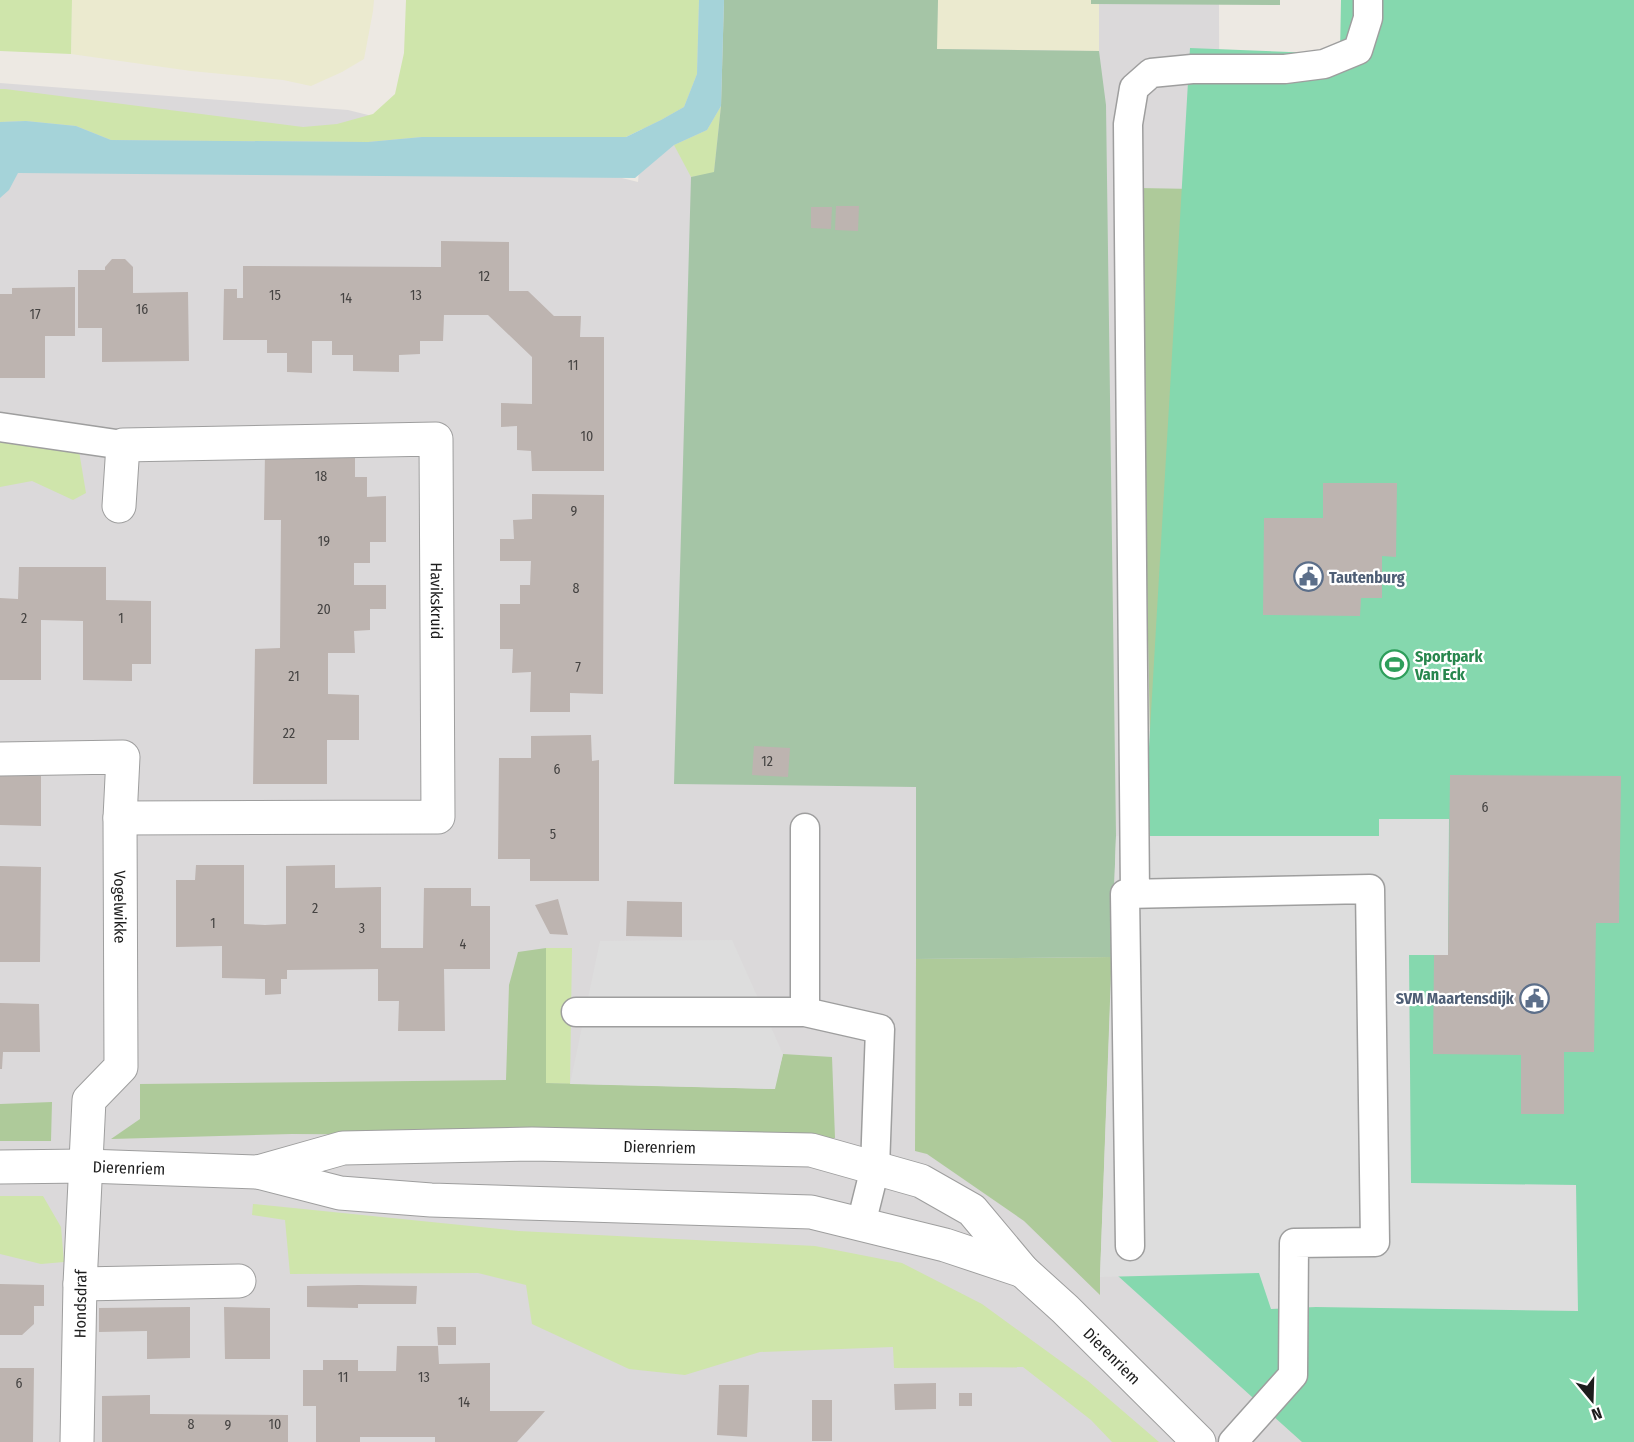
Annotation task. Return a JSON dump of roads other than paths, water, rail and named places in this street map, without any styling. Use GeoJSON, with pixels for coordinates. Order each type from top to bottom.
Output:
{"type":"FeatureCollection","features":[{"type":"Feature","properties":{"kind":"street","name":"Havikskruid"},"geometry":{"type":"LineString","coordinates":[[120,818],[438,817],[436,440],[123,445]]}},
{"type":"Feature","properties":{"kind":"street"},"geometry":{"type":"LineString","coordinates":[[119,506],[123,445]]}},
{"type":"Feature","properties":{"kind":"street","name":"Vogelwikke"},"geometry":{"type":"LineString","coordinates":[[0,759],[123,757],[120,818],[121,1067],[89,1100],[86,1166]]}},
{"type":"Feature","properties":{"kind":"street","name":"Dierenriem"},"geometry":{"type":"LineString","coordinates":[[258,1172],[343,1148],[532,1144],[812,1150],[921,1181],[972,1210],[1023,1271],[1065,1309],[1199,1442]]}},
{"type":"Feature","properties":{"kind":"street","name":"Dierenriem"},"geometry":{"type":"LineString","coordinates":[[0,1167],[86,1166],[258,1172],[340,1193],[431,1200],[811,1212],[945,1245],[1023,1271]]}},
{"type":"Feature","properties":{"kind":"street","name":"Hondsdraf"},"geometry":{"type":"LineString","coordinates":[[77,1442],[80,1284],[86,1166]]}},
{"type":"Feature","properties":{"kind":"street"},"geometry":{"type":"LineString","coordinates":[[80,1284],[238,1281]]}},
{"type":"Feature","properties":{"kind":"lane"},"geometry":{"type":"LineString","coordinates":[[1135,894],[1128,124],[1134,88],[1151,73],[1192,69],[1285,69],[1324,64],[1358,50],[1368,18],[1368,0]]}},
{"type":"Feature","properties":{"kind":"lane"},"geometry":{"type":"LineString","coordinates":[[0,427],[123,445]]}},
{"type":"Feature","properties":{"kind":"lane"},"geometry":{"type":"LineString","coordinates":[[805,828],[806,1012]]}},
{"type":"Feature","properties":{"kind":"lane"},"geometry":{"type":"LineString","coordinates":[[1130,1246],[1125,894],[1370,889],[1375,1242],[1294,1243],[1293,1375],[1233,1442]]}},
{"type":"Feature","properties":{"kind":"lane"},"geometry":{"type":"LineString","coordinates":[[576,1012],[806,1012],[880,1029],[875,1168],[861,1224]]}},
{"type":"Feature","properties":{"kind":"water"},"geometry":{"type":"Polygon","coordinates":[[[699,0],[724,0],[721,106],[707,130],[674,145],[635,178],[18,173],[9,190],[0,198],[0,122],[26,121],[76,126],[111,140],[368,142],[422,137],[626,137],[684,107],[697,74],[699,0]]]}},
{"type":"Feature","properties":{"kind":"place","name":"Tautenburg"},"geometry":{"type":"Point","coordinates":[1308,577]}},
{"type":"Feature","properties":{"kind":"place","name":"Sportpark Van Eck"},"geometry":{"type":"Point","coordinates":[1394,665]}},
{"type":"Feature","properties":{"kind":"place","name":"SVM Maartensdijk"},"geometry":{"type":"Point","coordinates":[1535,998]}}]}
